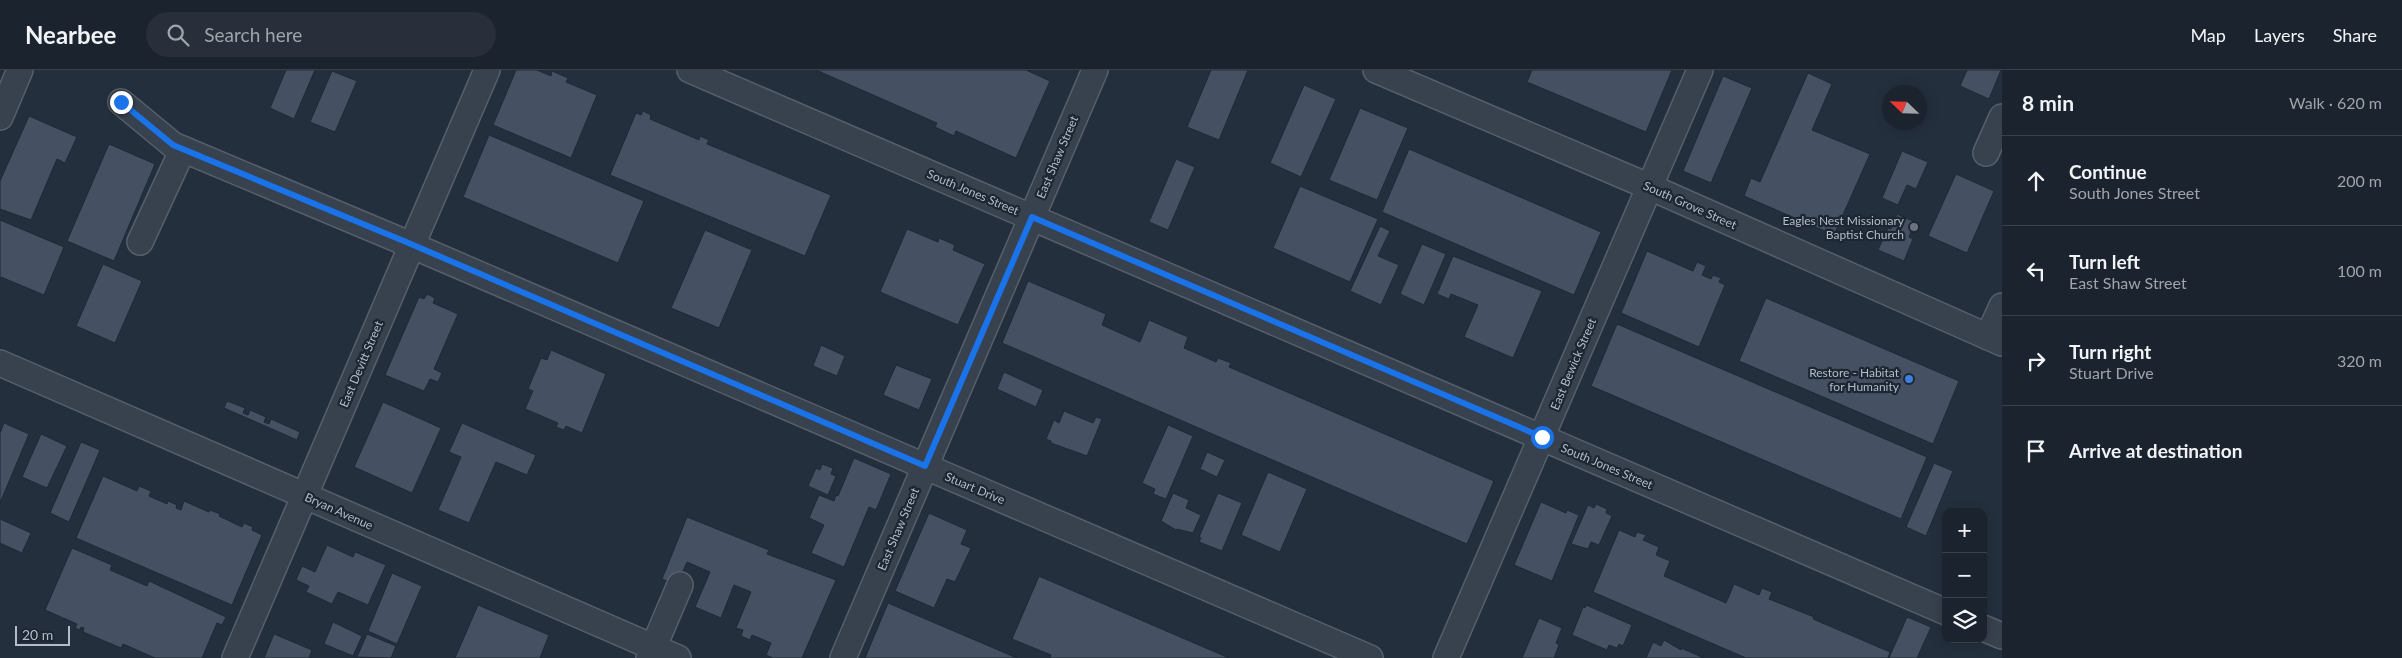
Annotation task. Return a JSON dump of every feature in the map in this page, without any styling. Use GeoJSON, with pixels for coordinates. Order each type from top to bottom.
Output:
{"type":"FeatureCollection","features":[{"type":"Feature","properties":{"kind":"street"},"geometry":{"type":"LineString","coordinates":[[0,117],[20,70]]}},
{"type":"Feature","properties":{"kind":"street","name":"East Devitt Street"},"geometry":{"type":"LineString","coordinates":[[235,658],[487,70]]}},
{"type":"Feature","properties":{"kind":"street","name":"South Jones Street"},"geometry":{"type":"LineString","coordinates":[[690,70],[1942,610]]}},
{"type":"Feature","properties":{"kind":"street","name":"East Shaw Street"},"geometry":{"type":"LineString","coordinates":[[842,658],[1095,70]]}},
{"type":"Feature","properties":{"kind":"street","name":"South Grove Street"},"geometry":{"type":"LineString","coordinates":[[1376,70],[1650,187],[1995,340]]}},
{"type":"Feature","properties":{"kind":"street","name":"East Bewick Street"},"geometry":{"type":"LineString","coordinates":[[1446,658],[1700,70]]}},
{"type":"Feature","properties":{"kind":"street","name":"Stuart Drive"},"geometry":{"type":"LineString","coordinates":[[121,102],[173,145],[411,244],[1370,658]]}},
{"type":"Feature","properties":{"kind":"street"},"geometry":{"type":"LineString","coordinates":[[1986,153],[2002,117]]}},
{"type":"Feature","properties":{"kind":"street"},"geometry":{"type":"LineString","coordinates":[[140,242],[183,149]]}},
{"type":"Feature","properties":{"kind":"street"},"geometry":{"type":"LineString","coordinates":[[1995,340],[2002,306]]}},
{"type":"Feature","properties":{"kind":"street","name":"Bryan Avenue"},"geometry":{"type":"LineString","coordinates":[[0,363],[305,496],[651,653],[678,658]]}},
{"type":"Feature","properties":{"kind":"street"},"geometry":{"type":"LineString","coordinates":[[651,653],[680,585]]}},
{"type":"Feature","properties":{"kind":"street"},"geometry":{"type":"LineString","coordinates":[[1987,630],[2002,636]]}},
{"type":"Feature","properties":{"kind":"building"},"geometry":{"type":"Polygon","coordinates":[[[286,70],[315,70],[294,119],[270,108],[286,70]]]}},
{"type":"Feature","properties":{"kind":"building"},"geometry":{"type":"Polygon","coordinates":[[[516,70],[537,70],[551,76],[552,71],[568,78],[566,82],[597,95],[571,158],[493,125],[516,70]]]}},
{"type":"Feature","properties":{"kind":"building"},"geometry":{"type":"Polygon","coordinates":[[[816,70],[1026,70],[1050,81],[1016,158],[956,131],[954,136],[935,127],[937,123],[816,70]]]}},
{"type":"Feature","properties":{"kind":"building"},"geometry":{"type":"Polygon","coordinates":[[[1211,70],[1248,70],[1219,140],[1187,127],[1211,70]]]}},
{"type":"Feature","properties":{"kind":"building"},"geometry":{"type":"Polygon","coordinates":[[[1532,70],[1672,70],[1646,132],[1527,82],[1532,70]]]}},
{"type":"Feature","properties":{"kind":"building"},"geometry":{"type":"Polygon","coordinates":[[[1967,70],[2001,70],[1989,99],[1960,86],[1967,70]]]}},
{"type":"Feature","properties":{"kind":"building"},"geometry":{"type":"Polygon","coordinates":[[[332,71],[357,81],[335,132],[310,122],[332,71]]]}},
{"type":"Feature","properties":{"kind":"building"},"geometry":{"type":"Polygon","coordinates":[[[1808,73],[1832,84],[1812,130],[1870,154],[1834,235],[1744,196],[1751,178],[1760,182],[1808,73]]]}},
{"type":"Feature","properties":{"kind":"building"},"geometry":{"type":"Polygon","coordinates":[[[1723,76],[1752,88],[1711,183],[1683,171],[1723,76]]]}},
{"type":"Feature","properties":{"kind":"building"},"geometry":{"type":"Polygon","coordinates":[[[1304,85],[1336,99],[1301,177],[1270,163],[1304,85]]]}},
{"type":"Feature","properties":{"kind":"building"},"geometry":{"type":"Polygon","coordinates":[[[1360,108],[1408,128],[1377,200],[1329,180],[1360,108]]]}},
{"type":"Feature","properties":{"kind":"building"},"geometry":{"type":"Polygon","coordinates":[[[643,111],[651,115],[650,119],[699,140],[700,136],[709,140],[707,144],[831,195],[805,256],[610,175],[636,113],[641,115],[643,111]]]}},
{"type":"Feature","properties":{"kind":"building"},"geometry":{"type":"Polygon","coordinates":[[[29,116],[77,137],[65,163],[57,159],[31,220],[0,209],[0,181],[29,116]]]}},
{"type":"Feature","properties":{"kind":"building"},"geometry":{"type":"Polygon","coordinates":[[[489,135],[644,201],[618,263],[463,197],[489,135]]]}},
{"type":"Feature","properties":{"kind":"building"},"geometry":{"type":"Polygon","coordinates":[[[109,144],[155,164],[114,261],[67,241],[109,144]]]}},
{"type":"Feature","properties":{"kind":"building"},"geometry":{"type":"Polygon","coordinates":[[[1409,149],[1601,232],[1574,295],[1382,212],[1409,149]]]}},
{"type":"Feature","properties":{"kind":"building"},"geometry":{"type":"Polygon","coordinates":[[[1902,151],[1928,162],[1916,189],[1907,185],[1898,205],[1882,198],[1902,151]]]}},
{"type":"Feature","properties":{"kind":"building"},"geometry":{"type":"Polygon","coordinates":[[[1176,159],[1195,167],[1168,230],[1149,222],[1176,159]]]}},
{"type":"Feature","properties":{"kind":"building"},"geometry":{"type":"Polygon","coordinates":[[[1956,174],[1994,191],[1967,253],[1928,236],[1956,174]]]}},
{"type":"Feature","properties":{"kind":"building"},"geometry":{"type":"Polygon","coordinates":[[[1300,186],[1378,219],[1350,282],[1273,248],[1300,186]]]}},
{"type":"Feature","properties":{"kind":"building"},"geometry":{"type":"Polygon","coordinates":[[[1897,214],[1915,222],[1909,237],[1913,239],[1904,261],[1878,250],[1888,228],[1891,229],[1897,214]]]}},
{"type":"Feature","properties":{"kind":"building"},"geometry":{"type":"Polygon","coordinates":[[[0,220],[64,247],[44,295],[1,277],[0,280],[0,220]]]}},
{"type":"Feature","properties":{"kind":"building"},"geometry":{"type":"Polygon","coordinates":[[[1380,226],[1390,231],[1378,256],[1399,265],[1381,305],[1350,291],[1380,226]]]}},
{"type":"Feature","properties":{"kind":"building"},"geometry":{"type":"Polygon","coordinates":[[[907,229],[938,242],[939,238],[955,245],[953,250],[985,264],[958,325],[880,292],[907,229]]]}},
{"type":"Feature","properties":{"kind":"building"},"geometry":{"type":"Polygon","coordinates":[[[705,230],[752,250],[719,328],[671,308],[705,230]]]}},
{"type":"Feature","properties":{"kind":"building"},"geometry":{"type":"Polygon","coordinates":[[[1422,244],[1446,254],[1424,305],[1400,294],[1422,244]]]}},
{"type":"Feature","properties":{"kind":"building"},"geometry":{"type":"Polygon","coordinates":[[[1647,251],[1693,271],[1697,262],[1706,266],[1702,275],[1711,279],[1713,275],[1721,278],[1719,282],[1725,285],[1699,347],[1621,313],[1647,251]]]}},
{"type":"Feature","properties":{"kind":"building"},"geometry":{"type":"Polygon","coordinates":[[[1453,256],[1542,291],[1513,358],[1464,337],[1478,305],[1451,294],[1449,299],[1437,294],[1453,256]]]}},
{"type":"Feature","properties":{"kind":"building"},"geometry":{"type":"Polygon","coordinates":[[[103,264],[142,281],[115,343],[76,326],[103,264]]]}},
{"type":"Feature","properties":{"kind":"building"},"geometry":{"type":"Polygon","coordinates":[[[1028,281],[1106,314],[1102,325],[1140,342],[1149,320],[1188,337],[1184,348],[1216,362],[1218,358],[1231,363],[1229,367],[1494,481],[1467,544],[1002,343],[1028,281]]]}},
{"type":"Feature","properties":{"kind":"building"},"geometry":{"type":"Polygon","coordinates":[[[427,294],[435,298],[433,303],[458,314],[434,369],[442,373],[438,382],[430,379],[424,391],[385,375],[419,297],[424,299],[427,294]]]}},
{"type":"Feature","properties":{"kind":"building"},"geometry":{"type":"Polygon","coordinates":[[[1766,298],[1959,381],[1933,444],[1739,361],[1766,298]]]}},
{"type":"Feature","properties":{"kind":"building"},"geometry":{"type":"Polygon","coordinates":[[[1617,324],[1927,457],[1901,519],[1591,386],[1617,324]]]}},
{"type":"Feature","properties":{"kind":"building"},"geometry":{"type":"Polygon","coordinates":[[[821,345],[845,356],[837,376],[813,366],[821,345]]]}},
{"type":"Feature","properties":{"kind":"building"},"geometry":{"type":"Polygon","coordinates":[[[551,350],[606,374],[582,433],[566,426],[564,430],[556,427],[558,423],[525,409],[533,391],[528,389],[541,358],[547,360],[551,350]]]}},
{"type":"Feature","properties":{"kind":"building"},"geometry":{"type":"Polygon","coordinates":[[[896,365],[932,379],[919,410],[883,395],[896,365]]]}},
{"type":"Feature","properties":{"kind":"building"},"geometry":{"type":"Polygon","coordinates":[[[1004,372],[1043,390],[1036,407],[997,389],[1004,372]]]}},
{"type":"Feature","properties":{"kind":"building"},"geometry":{"type":"Polygon","coordinates":[[[227,401],[245,408],[243,413],[248,415],[250,410],[266,417],[264,422],[269,424],[271,419],[300,432],[297,440],[224,408],[227,401]]]}},
{"type":"Feature","properties":{"kind":"building"},"geometry":{"type":"Polygon","coordinates":[[[383,402],[441,428],[412,493],[354,467],[383,402]]]}},
{"type":"Feature","properties":{"kind":"building"},"geometry":{"type":"Polygon","coordinates":[[[1064,411],[1093,423],[1096,417],[1102,419],[1087,456],[1051,443],[1051,441],[1046,439],[1054,420],[1059,423],[1064,411]]]}},
{"type":"Feature","properties":{"kind":"building"},"geometry":{"type":"Polygon","coordinates":[[[4,423],[29,434],[0,503],[0,433],[4,423]]]}},
{"type":"Feature","properties":{"kind":"building"},"geometry":{"type":"Polygon","coordinates":[[[462,423],[536,455],[527,475],[496,462],[469,523],[438,510],[461,457],[449,452],[462,423]]]}},
{"type":"Feature","properties":{"kind":"building"},"geometry":{"type":"Polygon","coordinates":[[[1168,425],[1193,436],[1166,499],[1153,494],[1155,489],[1142,483],[1168,425]]]}},
{"type":"Feature","properties":{"kind":"building"},"geometry":{"type":"Polygon","coordinates":[[[41,434],[67,446],[47,488],[22,477],[41,434]]]}},
{"type":"Feature","properties":{"kind":"building"},"geometry":{"type":"Polygon","coordinates":[[[81,442],[100,450],[69,522],[50,513],[81,442]]]}},
{"type":"Feature","properties":{"kind":"building"},"geometry":{"type":"Polygon","coordinates":[[[1207,452],[1225,460],[1217,477],[1200,469],[1207,452]]]}},
{"type":"Feature","properties":{"kind":"building"},"geometry":{"type":"Polygon","coordinates":[[[854,458],[891,474],[876,510],[869,507],[844,567],[811,553],[824,525],[809,518],[819,495],[834,501],[836,495],[838,496],[854,458]]]}},
{"type":"Feature","properties":{"kind":"building"},"geometry":{"type":"Polygon","coordinates":[[[1934,463],[1953,471],[1926,536],[1906,527],[1934,463]]]}},
{"type":"Feature","properties":{"kind":"building"},"geometry":{"type":"Polygon","coordinates":[[[822,464],[833,468],[831,474],[836,476],[828,495],[808,486],[816,468],[820,470],[822,464]]]}},
{"type":"Feature","properties":{"kind":"building"},"geometry":{"type":"Polygon","coordinates":[[[1268,472],[1307,489],[1280,552],[1241,535],[1268,472]]]}},
{"type":"Feature","properties":{"kind":"building"},"geometry":{"type":"Polygon","coordinates":[[[103,476],[137,491],[139,486],[151,491],[149,496],[167,504],[168,501],[177,505],[176,508],[181,510],[184,501],[209,512],[210,510],[242,527],[244,523],[253,527],[252,530],[262,535],[232,605],[76,538],[103,476]]]}},
{"type":"Feature","properties":{"kind":"building"},"geometry":{"type":"Polygon","coordinates":[[[1173,493],[1189,500],[1186,508],[1201,515],[1193,533],[1176,530],[1161,521],[1173,493]]]}},
{"type":"Feature","properties":{"kind":"building"},"geometry":{"type":"Polygon","coordinates":[[[1218,493],[1242,503],[1222,551],[1199,542],[1201,538],[1199,537],[1218,493]]]}},
{"type":"Feature","properties":{"kind":"building"},"geometry":{"type":"Polygon","coordinates":[[[1541,502],[1566,513],[1567,510],[1579,515],[1552,581],[1514,565],[1541,502]]]}},
{"type":"Feature","properties":{"kind":"building"},"geometry":{"type":"Polygon","coordinates":[[[1596,504],[1607,509],[1606,513],[1612,516],[1599,545],[1591,542],[1588,549],[1571,544],[1588,505],[1594,508],[1596,504]]]}},
{"type":"Feature","properties":{"kind":"building"},"geometry":{"type":"Polygon","coordinates":[[[929,513],[967,530],[961,544],[971,548],[955,582],[947,579],[934,608],[895,591],[929,513]]]}},
{"type":"Feature","properties":{"kind":"building"},"geometry":{"type":"Polygon","coordinates":[[[687,517],[769,550],[767,554],[836,580],[802,658],[773,658],[766,655],[771,643],[752,635],[750,640],[741,636],[743,630],[736,628],[751,592],[734,585],[721,618],[695,607],[710,572],[687,562],[677,585],[662,579],[687,517]]]}},
{"type":"Feature","properties":{"kind":"building"},"geometry":{"type":"Polygon","coordinates":[[[0,519],[31,533],[22,553],[0,543],[0,519]]]}},
{"type":"Feature","properties":{"kind":"building"},"geometry":{"type":"Polygon","coordinates":[[[1619,530],[1635,537],[1637,532],[1646,535],[1643,540],[1659,547],[1656,555],[1670,561],[1664,576],[1726,603],[1734,584],[1759,595],[1762,588],[1772,592],[1769,599],[1814,617],[1813,619],[1890,652],[1888,658],[1746,658],[1593,592],[1619,530]]]}},
{"type":"Feature","properties":{"kind":"building"},"geometry":{"type":"Polygon","coordinates":[[[327,545],[353,557],[355,552],[386,565],[368,605],[338,592],[332,604],[306,592],[309,586],[296,580],[302,566],[315,572],[327,545]]]}},
{"type":"Feature","properties":{"kind":"building"},"geometry":{"type":"Polygon","coordinates":[[[72,548],[112,565],[110,570],[147,586],[149,581],[226,617],[222,625],[217,623],[202,658],[155,658],[123,644],[121,648],[83,632],[84,628],[81,627],[80,630],[75,628],[77,624],[45,610],[72,548]]]}},
{"type":"Feature","properties":{"kind":"building"},"geometry":{"type":"Polygon","coordinates":[[[392,573],[422,586],[397,644],[368,631],[392,573]]]}},
{"type":"Feature","properties":{"kind":"building"},"geometry":{"type":"Polygon","coordinates":[[[1039,576],[1229,658],[1050,658],[1051,655],[1012,639],[1039,576]]]}},
{"type":"Feature","properties":{"kind":"building"},"geometry":{"type":"Polygon","coordinates":[[[888,603],[1017,658],[865,658],[888,603]]]}},
{"type":"Feature","properties":{"kind":"building"},"geometry":{"type":"Polygon","coordinates":[[[478,605],[549,635],[540,658],[455,658],[478,605]]]}},
{"type":"Feature","properties":{"kind":"building"},"geometry":{"type":"Polygon","coordinates":[[[1586,605],[1632,625],[1623,646],[1619,644],[1617,648],[1609,645],[1607,650],[1572,635],[1583,607],[1585,608],[1586,605]]]}},
{"type":"Feature","properties":{"kind":"building"},"geometry":{"type":"Polygon","coordinates":[[[1907,617],[1931,627],[1917,658],[1889,658],[1907,617]]]}},
{"type":"Feature","properties":{"kind":"building"},"geometry":{"type":"Polygon","coordinates":[[[1539,618],[1562,628],[1556,643],[1559,645],[1554,658],[1522,658],[1539,618]]]}},
{"type":"Feature","properties":{"kind":"building"},"geometry":{"type":"Polygon","coordinates":[[[333,622],[362,636],[353,656],[324,644],[333,622]]]}},
{"type":"Feature","properties":{"kind":"building"},"geometry":{"type":"Polygon","coordinates":[[[274,634],[312,650],[309,658],[264,658],[274,634]]]}},
{"type":"Feature","properties":{"kind":"building"},"geometry":{"type":"Polygon","coordinates":[[[367,634],[396,646],[391,658],[357,657],[367,634]]]}},
{"type":"Feature","properties":{"kind":"building"},"geometry":{"type":"Polygon","coordinates":[[[1664,640],[1681,650],[1681,648],[1704,658],[1646,658],[1653,642],[1661,646],[1664,640]]]}},
{"type":"Feature","properties":{"kind":"place","name":"Eagles Nest Missionary Baptist Church"},"geometry":{"type":"Point","coordinates":[1914,227]}},
{"type":"Feature","properties":{"kind":"place","name":"Restore - Habitat for Humanity"},"geometry":{"type":"Point","coordinates":[1909,379]}},
{"type":"Feature","properties":{"kind":"route"},"geometry":{"type":"LineString","coordinates":[[121,102],[173,145],[411,244],[925,466],[1032,217],[1542,437]]}}]}
